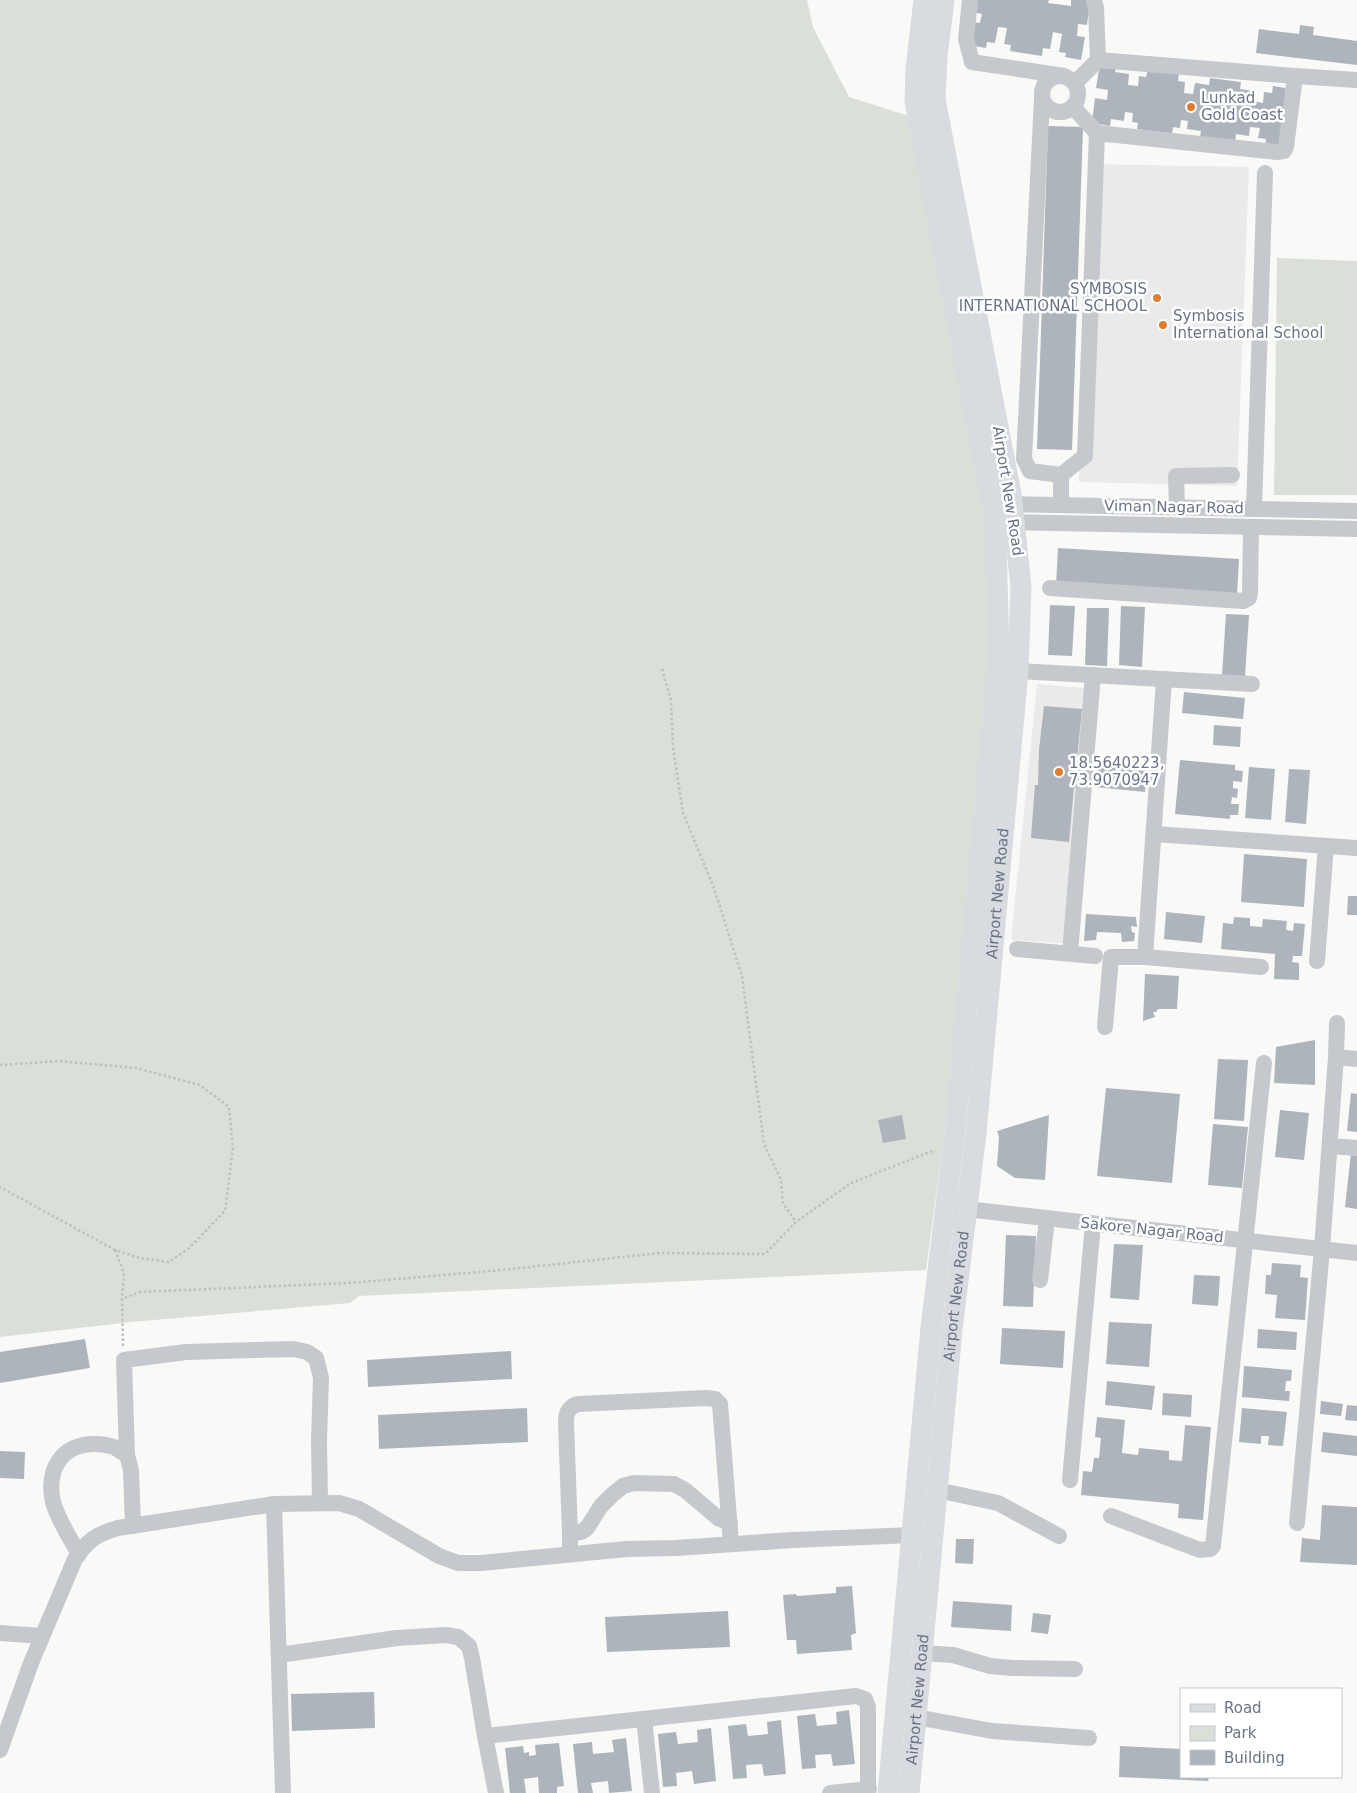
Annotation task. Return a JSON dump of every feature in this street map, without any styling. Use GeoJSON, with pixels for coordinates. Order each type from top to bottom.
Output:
{"type":"FeatureCollection","features":[{"type":"Feature","properties":{"kind":"main road","name":"Airport New Road"},"geometry":{"type":"LineString","coordinates":[[875,1792],[912,1535],[932,1328],[957,1208],[976,1133],[1018,671],[1021,586],[1003,513],[915,101],[916,69],[924,0]]}},
{"type":"Feature","properties":{"kind":"main road","name":"Airport New Road"},"geometry":{"type":"LineString","coordinates":[[909,1793],[952,1330],[957,1208],[954,1143],[999,656],[996,539],[1003,513],[935,99],[936,71],[944,0]]}},
{"type":"Feature","properties":{"kind":"street"},"geometry":{"type":"LineString","coordinates":[[970,0],[966,39],[972,62],[1070,79]]}},
{"type":"Feature","properties":{"kind":"street"},"geometry":{"type":"LineString","coordinates":[[1094,0],[1098,60]]}},
{"type":"Feature","properties":{"kind":"street"},"geometry":{"type":"LineString","coordinates":[[1097,133],[1085,456],[1061,475],[1030,471],[1024,458],[1041,92],[1046,81],[1052,77],[1070,79],[1098,60],[1357,80]]}},
{"type":"Feature","properties":{"kind":"street"},"geometry":{"type":"LineString","coordinates":[[1073,106],[1097,133],[1284,152],[1295,76]]}},
{"type":"Feature","properties":{"kind":"street"},"geometry":{"type":"LineString","coordinates":[[1042,99],[1049,109],[1055,112],[1062,112],[1073,106],[1078,95],[1070,79]]}},
{"type":"Feature","properties":{"kind":"street"},"geometry":{"type":"LineString","coordinates":[[1254,509],[1264,173]]}},
{"type":"Feature","properties":{"kind":"street"},"geometry":{"type":"LineString","coordinates":[[1177,507],[1176,476],[1232,474]]}},
{"type":"Feature","properties":{"kind":"street"},"geometry":{"type":"LineString","coordinates":[[1061,475],[1061,505]]}},
{"type":"Feature","properties":{"kind":"street","name":"Viman Nagar Road"},"geometry":{"type":"LineString","coordinates":[[1003,513],[1061,505],[1357,511]]}},
{"type":"Feature","properties":{"kind":"street","name":"Viman Nagar Road"},"geometry":{"type":"LineString","coordinates":[[1003,513],[1251,527],[1357,529]]}},
{"type":"Feature","properties":{"kind":"street"},"geometry":{"type":"LineString","coordinates":[[1050,588],[1243,601],[1249,598],[1250,592],[1251,527]]}},
{"type":"Feature","properties":{"kind":"street"},"geometry":{"type":"LineString","coordinates":[[1018,671],[1252,684]]}},
{"type":"Feature","properties":{"kind":"street"},"geometry":{"type":"LineString","coordinates":[[1070,954],[1093,675]]}},
{"type":"Feature","properties":{"kind":"street"},"geometry":{"type":"LineString","coordinates":[[1145,956],[1164,679]]}},
{"type":"Feature","properties":{"kind":"street"},"geometry":{"type":"LineString","coordinates":[[1154,834],[1357,848]]}},
{"type":"Feature","properties":{"kind":"street"},"geometry":{"type":"LineString","coordinates":[[1317,961],[1326,846]]}},
{"type":"Feature","properties":{"kind":"street"},"geometry":{"type":"LineString","coordinates":[[1018,949],[1096,956]]}},
{"type":"Feature","properties":{"kind":"street"},"geometry":{"type":"LineString","coordinates":[[1105,1027],[1112,957],[1145,956],[1261,967]]}},
{"type":"Feature","properties":{"kind":"street"},"geometry":{"type":"LineString","coordinates":[[1297,1523],[1322,1249],[1337,1023]]}},
{"type":"Feature","properties":{"kind":"street"},"geometry":{"type":"LineString","coordinates":[[1336,1057],[1357,1059]]}},
{"type":"Feature","properties":{"kind":"street"},"geometry":{"type":"LineString","coordinates":[[1111,1516],[1200,1550],[1210,1549],[1213,1546],[1264,1063]]}},
{"type":"Feature","properties":{"kind":"street"},"geometry":{"type":"LineString","coordinates":[[1330,1146],[1357,1148]]}},
{"type":"Feature","properties":{"kind":"street","name":"Sakore Nagar Road"},"geometry":{"type":"LineString","coordinates":[[957,1208],[1357,1253]]}},
{"type":"Feature","properties":{"kind":"street"},"geometry":{"type":"LineString","coordinates":[[1040,1280],[1047,1219]]}},
{"type":"Feature","properties":{"kind":"street"},"geometry":{"type":"LineString","coordinates":[[1070,1480],[1093,1224]]}},
{"type":"Feature","properties":{"kind":"street"},"geometry":{"type":"LineString","coordinates":[[133,1526],[131,1470],[127,1455],[124,1360],[186,1352],[294,1349],[307,1352],[316,1358],[321,1378],[320,1502]]}},
{"type":"Feature","properties":{"kind":"street"},"geometry":{"type":"LineString","coordinates":[[570,1554],[566,1414],[571,1406],[578,1404],[706,1398],[715,1400],[720,1404],[731,1544]]}},
{"type":"Feature","properties":{"kind":"street"},"geometry":{"type":"LineString","coordinates":[[79,1554],[62,1523],[54,1503],[52,1484],[60,1457],[70,1449],[84,1444],[103,1444],[114,1447],[127,1455]]}},
{"type":"Feature","properties":{"kind":"street"},"geometry":{"type":"LineString","coordinates":[[570,1534],[587,1528],[601,1506],[612,1495],[623,1486],[634,1483],[674,1484],[685,1490],[718,1518],[730,1523]]}},
{"type":"Feature","properties":{"kind":"street"},"geometry":{"type":"LineString","coordinates":[[937,1490],[998,1503],[1059,1536]]}},
{"type":"Feature","properties":{"kind":"street"},"geometry":{"type":"LineString","coordinates":[[0,1750],[31,1663],[79,1554],[85,1545],[100,1533],[274,1504],[320,1502],[339,1503],[359,1509],[439,1556],[458,1563],[490,1562],[627,1549],[912,1535]]}},
{"type":"Feature","properties":{"kind":"street"},"geometry":{"type":"LineString","coordinates":[[274,1504],[283,1793]]}},
{"type":"Feature","properties":{"kind":"street"},"geometry":{"type":"LineString","coordinates":[[0,1633],[42,1636]]}},
{"type":"Feature","properties":{"kind":"street"},"geometry":{"type":"LineString","coordinates":[[280,1655],[397,1638],[446,1635],[458,1638],[469,1646],[472,1658],[496,1793]]}},
{"type":"Feature","properties":{"kind":"street"},"geometry":{"type":"LineString","coordinates":[[922,1653],[953,1655],[990,1666],[1075,1669]]}},
{"type":"Feature","properties":{"kind":"street"},"geometry":{"type":"LineString","coordinates":[[485,1736],[856,1696],[865,1699],[868,1707],[875,1792],[830,1793]]}},
{"type":"Feature","properties":{"kind":"street"},"geometry":{"type":"LineString","coordinates":[[916,1717],[992,1731],[1089,1738]]}},
{"type":"Feature","properties":{"kind":"street"},"geometry":{"type":"LineString","coordinates":[[644,1719],[652,1793]]}},
{"type":"Feature","properties":{"kind":"path"},"geometry":{"type":"LineString","coordinates":[[662,669],[671,701],[673,747],[683,813],[714,888],[742,976],[764,1144],[781,1180],[783,1203],[796,1222]]}},
{"type":"Feature","properties":{"kind":"path"},"geometry":{"type":"LineString","coordinates":[[0,1065],[59,1061],[136,1068],[200,1084],[229,1107],[233,1148],[225,1210],[188,1249],[168,1262],[140,1258],[116,1250],[0,1188]]}},
{"type":"Feature","properties":{"kind":"path"},"geometry":{"type":"LineString","coordinates":[[122,1299],[140,1292],[348,1283],[492,1272],[660,1253],[765,1254],[796,1222],[851,1183],[954,1143]]}},
{"type":"Feature","properties":{"kind":"path"},"geometry":{"type":"LineString","coordinates":[[116,1250],[124,1273],[122,1299],[124,1360]]}},
{"type":"Feature","properties":{"kind":"shaded area","name":"Symbosis International School"},"geometry":{"type":"Polygon","coordinates":[[[1088,164],[1249,167],[1237,486],[1079,482],[1088,164]]]}},
{"type":"Feature","properties":{"kind":"shaded area"},"geometry":{"type":"Polygon","coordinates":[[[1037,684],[1096,689],[1072,944],[1011,940],[1037,684]]]}},
{"type":"Feature","properties":{"kind":"green space"},"geometry":{"type":"Polygon","coordinates":[[[0,0],[807,0],[813,27],[849,97],[909,116],[991,543],[993,629],[944,1136],[926,1270],[359,1296],[350,1303],[131,1322],[0,1337],[0,0]]]}},
{"type":"Feature","properties":{"kind":"green space"},"geometry":{"type":"Polygon","coordinates":[[[1277,258],[1357,261],[1357,495],[1274,495],[1277,258]]]}},
{"type":"Feature","properties":{"kind":"building"},"geometry":{"type":"Polygon","coordinates":[[[975,0],[1049,0],[1048,3],[1071,6],[1071,0],[1090,0],[1087,25],[1078,24],[1077,36],[1085,37],[1081,60],[1065,57],[1066,53],[1059,52],[1062,34],[1053,32],[1050,49],[1043,48],[1042,56],[1010,51],[1011,45],[1004,44],[1007,28],[998,27],[995,43],[987,42],[986,48],[969,45],[972,22],[980,23],[982,14],[973,12],[975,0]]]}},
{"type":"Feature","properties":{"kind":"building"},"geometry":{"type":"Polygon","coordinates":[[[1300,25],[1314,27],[1313,35],[1357,41],[1357,65],[1256,53],[1259,29],[1299,34],[1300,25]]]}},
{"type":"Feature","properties":{"kind":"building","name":"Lunkad Gold Coast"},"geometry":{"type":"Polygon","coordinates":[[[1100,63],[1117,65],[1115,72],[1129,74],[1128,85],[1138,86],[1139,76],[1146,77],[1148,69],[1179,73],[1178,81],[1185,82],[1184,93],[1193,94],[1195,83],[1209,85],[1210,78],[1241,82],[1240,89],[1254,91],[1253,101],[1263,103],[1264,92],[1272,93],[1273,86],[1291,89],[1288,112],[1281,111],[1280,122],[1286,123],[1283,149],[1265,147],[1266,139],[1258,138],[1260,128],[1250,127],[1249,136],[1236,134],[1235,143],[1200,138],[1201,131],[1187,129],[1188,121],[1181,120],[1180,128],[1173,127],[1172,134],[1137,129],[1138,123],[1132,122],[1133,113],[1125,112],[1124,121],[1111,119],[1110,126],[1092,123],[1095,98],[1107,100],[1108,90],[1096,88],[1100,63]]]}},
{"type":"Feature","properties":{"kind":"building"},"geometry":{"type":"Polygon","coordinates":[[[1048,126],[1083,127],[1072,450],[1037,449],[1048,126]]]}},
{"type":"Feature","properties":{"kind":"building"},"geometry":{"type":"Polygon","coordinates":[[[1058,548],[1239,559],[1237,595],[1056,585],[1058,548]]]}},
{"type":"Feature","properties":{"kind":"building"},"geometry":{"type":"Polygon","coordinates":[[[1050,605],[1075,606],[1072,656],[1048,655],[1050,605]]]}},
{"type":"Feature","properties":{"kind":"building"},"geometry":{"type":"Polygon","coordinates":[[[1121,606],[1145,607],[1142,667],[1119,665],[1121,606]]]}},
{"type":"Feature","properties":{"kind":"building"},"geometry":{"type":"Polygon","coordinates":[[[1087,608],[1109,608],[1107,666],[1085,665],[1087,608]]]}},
{"type":"Feature","properties":{"kind":"building"},"geometry":{"type":"Polygon","coordinates":[[[1226,614],[1249,615],[1245,677],[1222,675],[1226,614]]]}},
{"type":"Feature","properties":{"kind":"building"},"geometry":{"type":"Polygon","coordinates":[[[1184,692],[1245,698],[1243,719],[1182,713],[1184,692]]]}},
{"type":"Feature","properties":{"kind":"building","name":"18.5640223, 73.9070947"},"geometry":{"type":"Polygon","coordinates":[[[1044,706],[1082,709],[1077,759],[1080,759],[1078,788],[1074,788],[1069,842],[1031,838],[1035,785],[1038,785],[1039,750],[1044,706]]]}},
{"type":"Feature","properties":{"kind":"building"},"geometry":{"type":"Polygon","coordinates":[[[1214,725],[1241,727],[1240,747],[1213,745],[1214,725]]]}},
{"type":"Feature","properties":{"kind":"building"},"geometry":{"type":"Polygon","coordinates":[[[1098,760],[1148,765],[1145,792],[1095,787],[1098,760]]]}},
{"type":"Feature","properties":{"kind":"building"},"geometry":{"type":"Polygon","coordinates":[[[1180,760],[1235,765],[1235,770],[1243,771],[1242,782],[1233,781],[1233,788],[1238,789],[1237,798],[1232,797],[1231,804],[1239,804],[1238,815],[1230,815],[1230,819],[1175,814],[1180,760]]]}},
{"type":"Feature","properties":{"kind":"building"},"geometry":{"type":"Polygon","coordinates":[[[1249,767],[1275,769],[1271,820],[1245,818],[1249,767]]]}},
{"type":"Feature","properties":{"kind":"building"},"geometry":{"type":"Polygon","coordinates":[[[1289,769],[1310,770],[1306,824],[1285,822],[1289,769]]]}},
{"type":"Feature","properties":{"kind":"building"},"geometry":{"type":"Polygon","coordinates":[[[1244,854],[1307,859],[1304,907],[1241,902],[1244,854]]]}},
{"type":"Feature","properties":{"kind":"building"},"geometry":{"type":"Polygon","coordinates":[[[1348,896],[1357,896],[1357,915],[1347,915],[1348,896]]]}},
{"type":"Feature","properties":{"kind":"building"},"geometry":{"type":"Polygon","coordinates":[[[1166,912],[1205,916],[1202,943],[1164,939],[1166,912]]]}},
{"type":"Feature","properties":{"kind":"building"},"geometry":{"type":"Polygon","coordinates":[[[1086,914],[1136,917],[1137,927],[1131,926],[1132,932],[1135,933],[1134,941],[1122,942],[1121,933],[1097,932],[1096,940],[1084,941],[1086,914]]]}},
{"type":"Feature","properties":{"kind":"building"},"geometry":{"type":"Polygon","coordinates":[[[1234,917],[1250,918],[1250,926],[1262,927],[1263,919],[1287,921],[1286,930],[1293,931],[1294,923],[1305,924],[1302,956],[1293,956],[1292,962],[1299,963],[1299,980],[1274,979],[1275,954],[1221,949],[1223,923],[1233,924],[1234,917]]]}},
{"type":"Feature","properties":{"kind":"building"},"geometry":{"type":"Polygon","coordinates":[[[1145,974],[1179,976],[1177,1009],[1158,1009],[1156,1012],[1153,1012],[1155,1017],[1143,1021],[1145,974]]]}},
{"type":"Feature","properties":{"kind":"building"},"geometry":{"type":"Polygon","coordinates":[[[1315,1040],[1315,1085],[1274,1083],[1276,1047],[1315,1040]]]}},
{"type":"Feature","properties":{"kind":"building"},"geometry":{"type":"Polygon","coordinates":[[[1218,1059],[1248,1060],[1244,1121],[1214,1119],[1218,1059]]]}},
{"type":"Feature","properties":{"kind":"building"},"geometry":{"type":"Polygon","coordinates":[[[1106,1088],[1180,1094],[1172,1183],[1097,1176],[1106,1088]]]}},
{"type":"Feature","properties":{"kind":"building"},"geometry":{"type":"Polygon","coordinates":[[[1351,1093],[1357,1094],[1357,1132],[1347,1131],[1351,1093]]]}},
{"type":"Feature","properties":{"kind":"building"},"geometry":{"type":"Polygon","coordinates":[[[1280,1110],[1309,1113],[1304,1160],[1275,1157],[1280,1110]]]}},
{"type":"Feature","properties":{"kind":"building"},"geometry":{"type":"Polygon","coordinates":[[[902,1115],[906,1139],[883,1143],[878,1120],[902,1115]]]}},
{"type":"Feature","properties":{"kind":"building"},"geometry":{"type":"Polygon","coordinates":[[[1049,1115],[1045,1180],[1015,1178],[997,1166],[999,1137],[997,1131],[1049,1115]]]}},
{"type":"Feature","properties":{"kind":"building"},"geometry":{"type":"Polygon","coordinates":[[[1213,1124],[1248,1127],[1242,1188],[1208,1185],[1213,1124]]]}},
{"type":"Feature","properties":{"kind":"building"},"geometry":{"type":"Polygon","coordinates":[[[1351,1153],[1357,1154],[1357,1209],[1345,1207],[1351,1153]]]}},
{"type":"Feature","properties":{"kind":"building"},"geometry":{"type":"Polygon","coordinates":[[[1006,1235],[1036,1236],[1033,1307],[1003,1306],[1006,1235]]]}},
{"type":"Feature","properties":{"kind":"building"},"geometry":{"type":"Polygon","coordinates":[[[1114,1244],[1143,1245],[1139,1300],[1110,1298],[1114,1244]]]}},
{"type":"Feature","properties":{"kind":"building"},"geometry":{"type":"Polygon","coordinates":[[[1272,1263],[1301,1265],[1300,1277],[1308,1278],[1305,1320],[1275,1318],[1277,1295],[1265,1294],[1266,1275],[1271,1275],[1272,1263]]]}},
{"type":"Feature","properties":{"kind":"building"},"geometry":{"type":"Polygon","coordinates":[[[1194,1275],[1220,1276],[1218,1306],[1192,1304],[1194,1275]]]}},
{"type":"Feature","properties":{"kind":"building"},"geometry":{"type":"Polygon","coordinates":[[[1109,1322],[1152,1324],[1149,1367],[1106,1364],[1109,1322]]]}},
{"type":"Feature","properties":{"kind":"building"},"geometry":{"type":"Polygon","coordinates":[[[1002,1328],[1065,1331],[1063,1368],[1000,1364],[1002,1328]]]}},
{"type":"Feature","properties":{"kind":"building"},"geometry":{"type":"Polygon","coordinates":[[[1258,1329],[1297,1332],[1296,1350],[1257,1348],[1258,1329]]]}},
{"type":"Feature","properties":{"kind":"building"},"geometry":{"type":"Polygon","coordinates":[[[85,1339],[90,1368],[0,1383],[0,1352],[85,1339]]]}},
{"type":"Feature","properties":{"kind":"building"},"geometry":{"type":"Polygon","coordinates":[[[511,1351],[512,1379],[368,1387],[367,1360],[511,1351]]]}},
{"type":"Feature","properties":{"kind":"building"},"geometry":{"type":"Polygon","coordinates":[[[1244,1366],[1292,1370],[1291,1381],[1286,1381],[1285,1391],[1290,1391],[1289,1401],[1242,1397],[1244,1366]]]}},
{"type":"Feature","properties":{"kind":"building"},"geometry":{"type":"Polygon","coordinates":[[[1107,1381],[1155,1386],[1152,1410],[1105,1405],[1107,1381]]]}},
{"type":"Feature","properties":{"kind":"building"},"geometry":{"type":"Polygon","coordinates":[[[1163,1393],[1192,1395],[1191,1417],[1162,1415],[1163,1393]]]}},
{"type":"Feature","properties":{"kind":"building"},"geometry":{"type":"Polygon","coordinates":[[[1321,1401],[1343,1404],[1341,1416],[1320,1414],[1321,1401]]]}},
{"type":"Feature","properties":{"kind":"building"},"geometry":{"type":"Polygon","coordinates":[[[1347,1405],[1357,1406],[1357,1421],[1345,1420],[1347,1405]]]}},
{"type":"Feature","properties":{"kind":"building"},"geometry":{"type":"Polygon","coordinates":[[[527,1408],[528,1442],[379,1449],[378,1415],[527,1408]]]}},
{"type":"Feature","properties":{"kind":"building"},"geometry":{"type":"Polygon","coordinates":[[[1242,1408],[1287,1412],[1283,1446],[1268,1445],[1269,1436],[1261,1436],[1261,1444],[1239,1442],[1242,1408]]]}},
{"type":"Feature","properties":{"kind":"building"},"geometry":{"type":"Polygon","coordinates":[[[1097,1417],[1125,1420],[1122,1453],[1138,1455],[1139,1448],[1169,1451],[1169,1460],[1182,1461],[1185,1425],[1211,1427],[1203,1520],[1178,1518],[1179,1504],[1081,1495],[1083,1471],[1092,1472],[1094,1458],[1099,1458],[1101,1438],[1095,1437],[1097,1417]]]}},
{"type":"Feature","properties":{"kind":"building"},"geometry":{"type":"Polygon","coordinates":[[[1323,1432],[1357,1436],[1357,1456],[1321,1452],[1323,1432]]]}},
{"type":"Feature","properties":{"kind":"building"},"geometry":{"type":"Polygon","coordinates":[[[0,1451],[25,1452],[24,1479],[0,1478],[0,1451]]]}},
{"type":"Feature","properties":{"kind":"building"},"geometry":{"type":"Polygon","coordinates":[[[1322,1505],[1357,1507],[1357,1565],[1300,1562],[1302,1538],[1320,1540],[1322,1505]]]}},
{"type":"Feature","properties":{"kind":"building"},"geometry":{"type":"Polygon","coordinates":[[[956,1539],[974,1539],[973,1564],[955,1563],[956,1539]]]}},
{"type":"Feature","properties":{"kind":"building"},"geometry":{"type":"Polygon","coordinates":[[[852,1586],[856,1633],[851,1635],[852,1650],[797,1654],[796,1640],[787,1640],[783,1595],[796,1594],[797,1596],[836,1593],[836,1587],[852,1586]]]}},
{"type":"Feature","properties":{"kind":"building"},"geometry":{"type":"Polygon","coordinates":[[[953,1601],[1012,1605],[1011,1631],[951,1627],[953,1601]]]}},
{"type":"Feature","properties":{"kind":"building"},"geometry":{"type":"Polygon","coordinates":[[[728,1611],[730,1647],[607,1652],[605,1617],[728,1611]]]}},
{"type":"Feature","properties":{"kind":"building"},"geometry":{"type":"Polygon","coordinates":[[[1033,1613],[1051,1615],[1048,1634],[1031,1632],[1033,1613]]]}},
{"type":"Feature","properties":{"kind":"building"},"geometry":{"type":"Polygon","coordinates":[[[374,1692],[375,1728],[292,1731],[291,1694],[374,1692]]]}},
{"type":"Feature","properties":{"kind":"building"},"geometry":{"type":"Polygon","coordinates":[[[849,1710],[855,1764],[833,1766],[831,1754],[815,1755],[816,1768],[802,1769],[797,1716],[815,1714],[817,1726],[837,1724],[836,1712],[849,1710]]]}},
{"type":"Feature","properties":{"kind":"building"},"geometry":{"type":"Polygon","coordinates":[[[781,1720],[786,1774],[764,1776],[762,1764],[746,1765],[747,1778],[733,1779],[728,1726],[746,1724],[748,1736],[768,1734],[767,1722],[781,1720]]]}},
{"type":"Feature","properties":{"kind":"building"},"geometry":{"type":"Polygon","coordinates":[[[711,1728],[716,1781],[694,1784],[692,1771],[676,1773],[677,1786],[663,1787],[658,1734],[676,1732],[678,1744],[698,1742],[697,1730],[711,1728]]]}},
{"type":"Feature","properties":{"kind":"building"},"geometry":{"type":"Polygon","coordinates":[[[626,1738],[632,1791],[609,1793],[608,1781],[591,1783],[593,1793],[578,1793],[573,1744],[592,1742],[593,1754],[614,1752],[612,1740],[626,1738]]]}},
{"type":"Feature","properties":{"kind":"building"},"geometry":{"type":"Polygon","coordinates":[[[559,1743],[564,1786],[557,1787],[557,1793],[539,1793],[538,1777],[524,1779],[526,1793],[510,1793],[505,1748],[523,1746],[524,1753],[529,1752],[529,1756],[536,1755],[535,1745],[559,1743]]]}},
{"type":"Feature","properties":{"kind":"building"},"geometry":{"type":"Polygon","coordinates":[[[1120,1746],[1180,1749],[1180,1778],[1209,1778],[1208,1781],[1119,1777],[1120,1746]]]}},
{"type":"Feature","properties":{"kind":"place","name":"Lunkad Gold Coast"},"geometry":{"type":"Point","coordinates":[1191,107]}},
{"type":"Feature","properties":{"kind":"place","name":"SYMBOSIS INTERNATIONAL SCHOOL"},"geometry":{"type":"Point","coordinates":[1157,298]}},
{"type":"Feature","properties":{"kind":"place","name":"Symbosis International School"},"geometry":{"type":"Point","coordinates":[1163,325]}},
{"type":"Feature","properties":{"kind":"place","name":"18.5640223, 73.9070947"},"geometry":{"type":"Point","coordinates":[1059,772]}}]}
